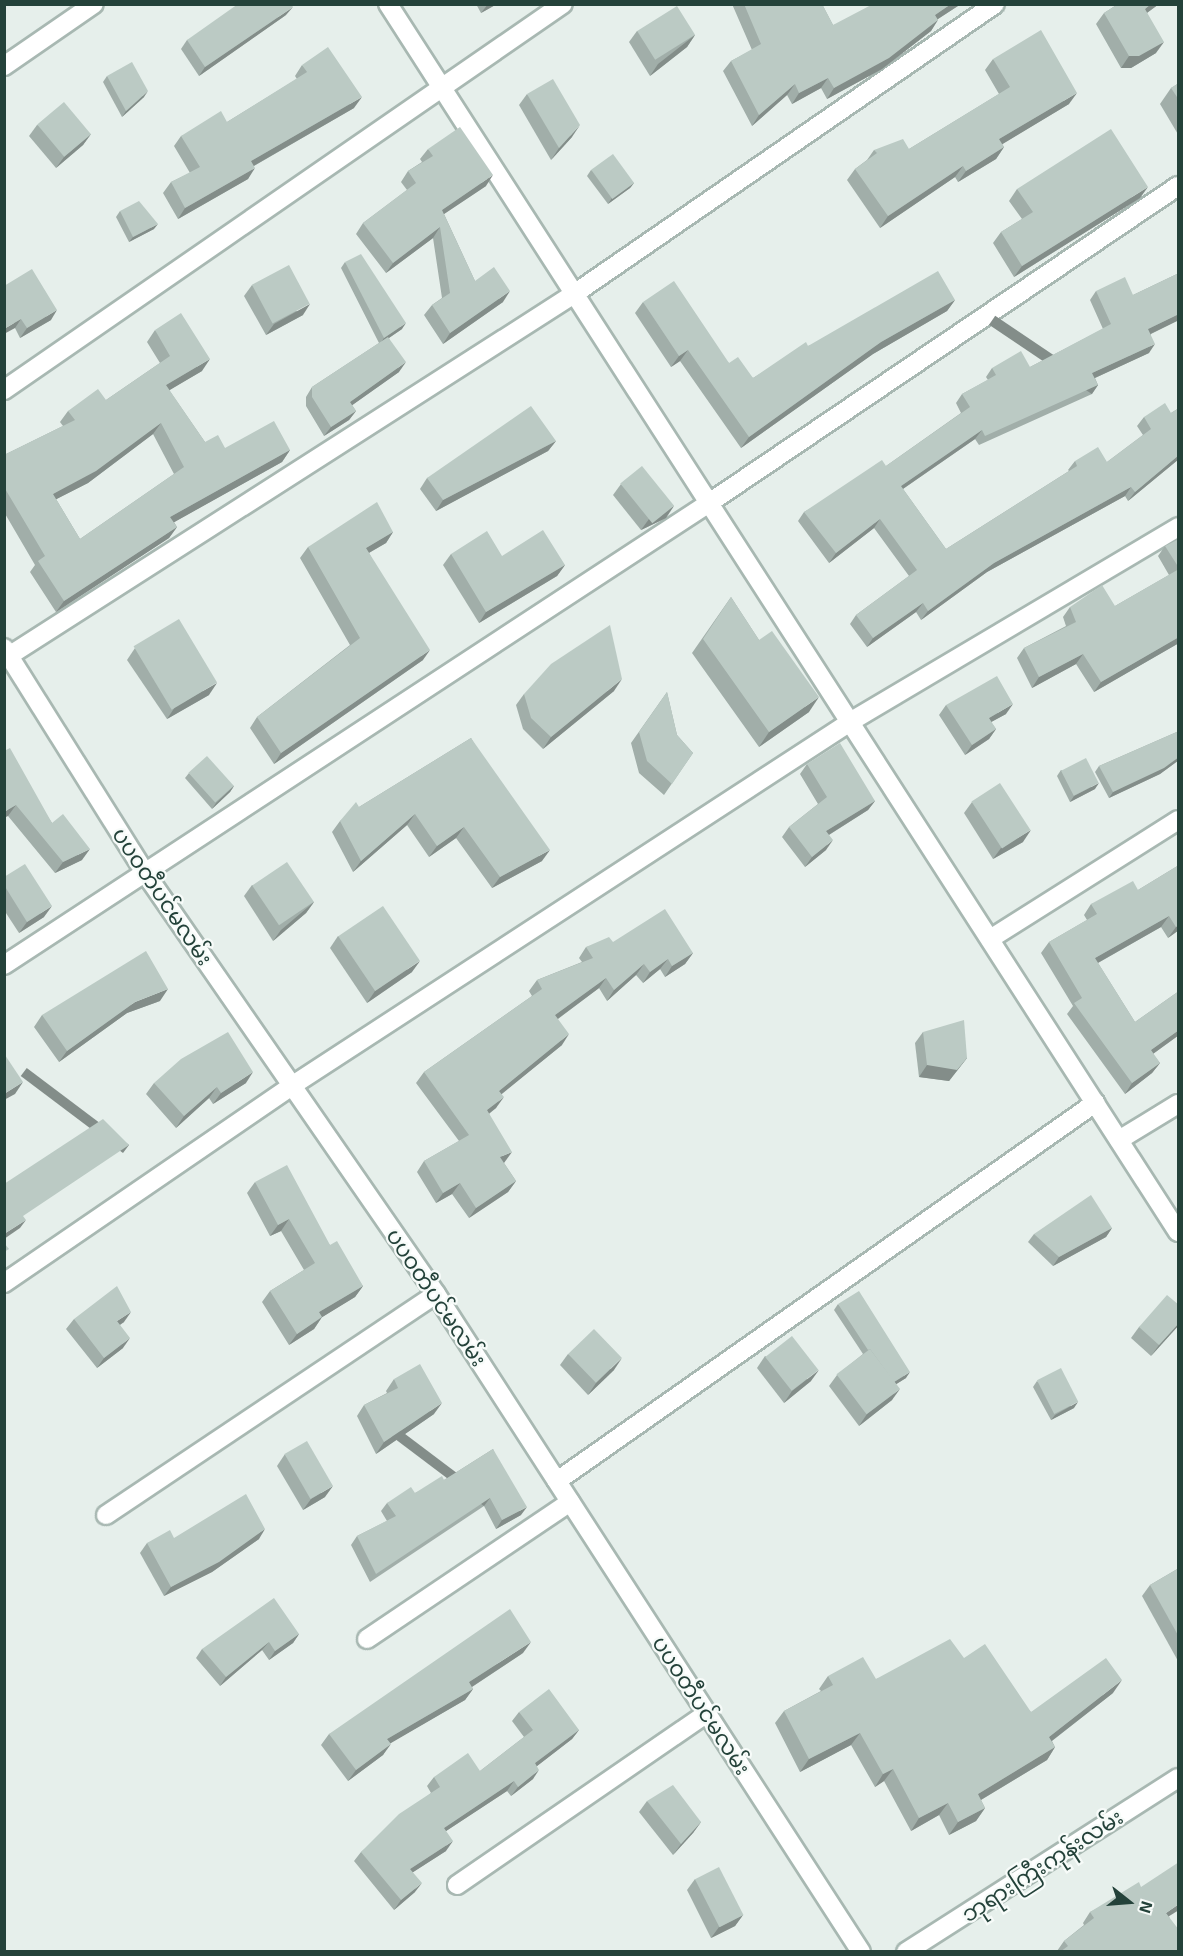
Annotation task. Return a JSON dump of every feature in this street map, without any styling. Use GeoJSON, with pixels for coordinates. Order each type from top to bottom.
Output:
{"type":"FeatureCollection","features":[{"type":"Feature","properties":{"kind":"street"},"geometry":{"type":"LineString","coordinates":[[4,66],[94,4]]}},
{"type":"Feature","properties":{"kind":"street"},"geometry":{"type":"LineString","coordinates":[[388,4],[1179,1232]]}},
{"type":"Feature","properties":{"kind":"street"},"geometry":{"type":"LineString","coordinates":[[4,390],[440,85],[563,4]]}},
{"type":"Feature","properties":{"kind":"street"},"geometry":{"type":"LineString","coordinates":[[6,655],[574,294],[995,4]]}},
{"type":"Feature","properties":{"kind":"street"},"geometry":{"type":"LineString","coordinates":[[4,965],[143,870],[709,503],[1179,186]]}},
{"type":"Feature","properties":{"kind":"street"},"geometry":{"type":"LineString","coordinates":[[4,1283],[293,1085],[850,722],[1179,527]]}},
{"type":"Feature","properties":{"kind":"street","name":"ပပဝတီပင်မလမ်း"},"geometry":{"type":"LineString","coordinates":[[6,655],[143,870],[436,1294],[861,1952]]}},
{"type":"Feature","properties":{"kind":"street"},"geometry":{"type":"LineString","coordinates":[[990,939],[1179,820]]}},
{"type":"Feature","properties":{"kind":"street"},"geometry":{"type":"LineString","coordinates":[[557,1481],[1095,1103]]}},
{"type":"Feature","properties":{"kind":"street"},"geometry":{"type":"LineString","coordinates":[[1119,1140],[1179,1104]]}},
{"type":"Feature","properties":{"kind":"street"},"geometry":{"type":"LineString","coordinates":[[106,1515],[436,1294]]}},
{"type":"Feature","properties":{"kind":"street"},"geometry":{"type":"LineString","coordinates":[[367,1639],[570,1502]]}},
{"type":"Feature","properties":{"kind":"street"},"geometry":{"type":"LineString","coordinates":[[457,1885],[707,1713]]}},
{"type":"Feature","properties":{"kind":"street","name":"ဘုရားကြီးကုန်းလမ်း"},"geometry":{"type":"LineString","coordinates":[[906,1952],[1179,1778]]}},
{"type":"Feature","properties":{"kind":"building"},"geometry":{"type":"Polygon","coordinates":[[[238,4],[291,4],[293,7],[205,67],[187,40],[238,4]]]}},
{"type":"Feature","properties":{"kind":"building"},"geometry":{"type":"Polygon","coordinates":[[[744,4],[822,4],[833,25],[873,4],[951,4],[935,15],[938,20],[889,58],[834,88],[828,78],[799,93],[795,84],[759,115],[731,61],[761,44],[744,4]]]}},
{"type":"Feature","properties":{"kind":"building"},"geometry":{"type":"Polygon","coordinates":[[[1118,4],[1151,4],[1145,9],[1164,42],[1139,56],[1129,56],[1104,13],[1118,4]]]}},
{"type":"Feature","properties":{"kind":"building"},"geometry":{"type":"Polygon","coordinates":[[[677,6],[695,35],[655,60],[637,31],[677,6]]]}},
{"type":"Feature","properties":{"kind":"building"},"geometry":{"type":"Polygon","coordinates":[[[1041,30],[1077,93],[999,139],[1004,147],[966,171],[963,166],[888,216],[855,169],[877,153],[874,150],[903,139],[909,149],[1010,87],[993,59],[1041,30]]]}},
{"type":"Feature","properties":{"kind":"building"},"geometry":{"type":"Polygon","coordinates":[[[328,47],[362,97],[251,161],[255,168],[185,208],[171,182],[200,167],[181,136],[221,111],[227,122],[307,72],[302,65],[328,47]]]}},
{"type":"Feature","properties":{"kind":"building"},"geometry":{"type":"Polygon","coordinates":[[[132,62],[148,91],[126,111],[107,76],[132,62]]]}},
{"type":"Feature","properties":{"kind":"building"},"geometry":{"type":"Polygon","coordinates":[[[553,79],[580,125],[559,148],[527,94],[553,79]]]}},
{"type":"Feature","properties":{"kind":"building"},"geometry":{"type":"Polygon","coordinates":[[[1179,83],[1179,100],[1171,88],[1179,83]]]}},
{"type":"Feature","properties":{"kind":"building"},"geometry":{"type":"Polygon","coordinates":[[[64,102],[91,134],[64,157],[37,124],[64,102]]]}},
{"type":"Feature","properties":{"kind":"building"},"geometry":{"type":"Polygon","coordinates":[[[460,127],[493,175],[442,210],[475,281],[494,267],[510,291],[450,333],[432,305],[450,293],[440,227],[393,263],[363,223],[416,183],[408,171],[433,156],[428,149],[460,127]]]}},
{"type":"Feature","properties":{"kind":"building"},"geometry":{"type":"Polygon","coordinates":[[[1111,129],[1148,187],[1022,266],[1001,232],[1033,212],[1017,189],[1111,129]]]}},
{"type":"Feature","properties":{"kind":"building"},"geometry":{"type":"Polygon","coordinates":[[[613,154],[634,183],[612,199],[591,170],[613,154]]]}},
{"type":"Feature","properties":{"kind":"building"},"geometry":{"type":"Polygon","coordinates":[[[139,201],[158,224],[133,237],[120,211],[139,201]]]}},
{"type":"Feature","properties":{"kind":"building"},"geometry":{"type":"Polygon","coordinates":[[[361,254],[406,323],[384,338],[345,262],[361,254]]]}},
{"type":"Feature","properties":{"kind":"building"},"geometry":{"type":"Polygon","coordinates":[[[289,265],[310,304],[273,324],[252,285],[289,265]]]}},
{"type":"Feature","properties":{"kind":"building"},"geometry":{"type":"Polygon","coordinates":[[[32,269],[57,310],[27,328],[21,319],[4,329],[4,286],[32,269]]]}},
{"type":"Feature","properties":{"kind":"building"},"geometry":{"type":"Polygon","coordinates":[[[938,271],[955,300],[881,342],[749,437],[688,350],[679,356],[643,302],[674,281],[729,363],[738,357],[753,378],[806,342],[808,346],[938,271]]]}},
{"type":"Feature","properties":{"kind":"building"},"geometry":{"type":"Polygon","coordinates":[[[1179,273],[1179,314],[1148,329],[1155,344],[1092,373],[1098,385],[985,436],[982,430],[901,486],[946,549],[1077,466],[1075,461],[1098,447],[1107,462],[1151,429],[1144,417],[1165,403],[1171,413],[1179,408],[1179,455],[1135,492],[1131,487],[994,563],[928,611],[923,603],[873,638],[856,615],[917,570],[880,519],[836,553],[804,512],[882,460],[886,466],[970,407],[962,394],[996,375],[992,368],[1021,351],[1030,367],[1111,324],[1096,291],[1125,277],[1133,295],[1179,273]]]}},
{"type":"Feature","properties":{"kind":"building"},"geometry":{"type":"Polygon","coordinates":[[[181,313],[210,359],[166,385],[205,442],[218,435],[225,448],[274,421],[290,450],[170,517],[177,527],[64,601],[38,561],[45,556],[4,487],[4,455],[75,420],[68,411],[98,389],[106,400],[170,356],[155,330],[181,313]],[[161,423],[96,471],[53,494],[80,539],[184,467],[161,423]]]}},
{"type":"Feature","properties":{"kind":"building"},"geometry":{"type":"Polygon","coordinates":[[[388,337],[406,362],[350,402],[356,411],[331,427],[312,397],[312,387],[388,337]]]}},
{"type":"Feature","properties":{"kind":"building"},"geometry":{"type":"Polygon","coordinates":[[[531,406],[556,441],[443,500],[427,478],[531,406]]]}},
{"type":"Feature","properties":{"kind":"building"},"geometry":{"type":"Polygon","coordinates":[[[642,466],[674,506],[652,523],[620,484],[642,466]]]}},
{"type":"Feature","properties":{"kind":"building"},"geometry":{"type":"Polygon","coordinates":[[[377,502],[393,532],[366,548],[430,650],[281,753],[257,717],[360,638],[308,547],[377,502]]]}},
{"type":"Feature","properties":{"kind":"building"},"geometry":{"type":"Polygon","coordinates":[[[543,530],[565,565],[486,612],[451,554],[487,531],[502,556],[543,530]]]}},
{"type":"Feature","properties":{"kind":"building"},"geometry":{"type":"Polygon","coordinates":[[[1179,539],[1179,568],[1165,546],[1179,539]]]}},
{"type":"Feature","properties":{"kind":"building"},"geometry":{"type":"Polygon","coordinates":[[[1179,569],[1179,637],[1101,682],[1083,654],[1039,677],[1024,648],[1076,622],[1070,607],[1102,585],[1115,606],[1179,569]]]}},
{"type":"Feature","properties":{"kind":"building"},"geometry":{"type":"Polygon","coordinates":[[[731,597],[759,640],[772,631],[819,697],[769,732],[703,639],[731,597]]]}},
{"type":"Feature","properties":{"kind":"building"},"geometry":{"type":"Polygon","coordinates":[[[179,619],[217,682],[172,710],[134,646],[179,619]]]}},
{"type":"Feature","properties":{"kind":"building"},"geometry":{"type":"Polygon","coordinates":[[[610,625],[622,679],[551,737],[531,718],[524,694],[551,664],[610,625]]]}},
{"type":"Feature","properties":{"kind":"building"},"geometry":{"type":"Polygon","coordinates":[[[997,676],[1013,704],[989,718],[996,729],[972,745],[946,705],[997,676]]]}},
{"type":"Feature","properties":{"kind":"building"},"geometry":{"type":"Polygon","coordinates":[[[667,692],[677,735],[693,753],[672,784],[647,761],[639,732],[667,692]]]}},
{"type":"Feature","properties":{"kind":"building"},"geometry":{"type":"Polygon","coordinates":[[[1179,731],[1179,757],[1164,768],[1113,792],[1099,766],[1179,731]]]}},
{"type":"Feature","properties":{"kind":"building"},"geometry":{"type":"Polygon","coordinates":[[[471,738],[550,850],[500,877],[464,827],[437,846],[415,814],[361,861],[340,821],[356,802],[359,807],[471,738]]]}},
{"type":"Feature","properties":{"kind":"building"},"geometry":{"type":"Polygon","coordinates":[[[840,743],[875,801],[826,831],[833,840],[812,857],[789,827],[827,797],[807,764],[840,743]]]}},
{"type":"Feature","properties":{"kind":"building"},"geometry":{"type":"Polygon","coordinates":[[[10,748],[52,823],[63,814],[90,849],[63,862],[16,805],[4,812],[4,751],[10,748]]]}},
{"type":"Feature","properties":{"kind":"building"},"geometry":{"type":"Polygon","coordinates":[[[207,756],[234,786],[215,802],[188,773],[207,756]]]}},
{"type":"Feature","properties":{"kind":"building"},"geometry":{"type":"Polygon","coordinates":[[[1086,758],[1099,783],[1074,796],[1061,771],[1086,758]]]}},
{"type":"Feature","properties":{"kind":"building"},"geometry":{"type":"Polygon","coordinates":[[[1000,783],[1030,830],[1002,848],[971,802],[1000,783]]]}},
{"type":"Feature","properties":{"kind":"building"},"geometry":{"type":"Polygon","coordinates":[[[287,862],[314,902],[279,925],[252,885],[287,862]]]}},
{"type":"Feature","properties":{"kind":"building"},"geometry":{"type":"Polygon","coordinates":[[[25,864],[52,906],[27,922],[4,885],[4,877],[25,864]]]}},
{"type":"Feature","properties":{"kind":"building"},"geometry":{"type":"Polygon","coordinates":[[[1179,865],[1179,925],[1176,927],[1169,916],[1095,958],[1135,1022],[1179,991],[1179,1030],[1151,1050],[1160,1063],[1132,1083],[1074,1003],[1082,998],[1049,942],[1097,914],[1091,904],[1133,881],[1138,890],[1179,865]]]}},
{"type":"Feature","properties":{"kind":"building"},"geometry":{"type":"Polygon","coordinates":[[[383,906],[420,961],[375,991],[338,936],[383,906]]]}},
{"type":"Feature","properties":{"kind":"building"},"geometry":{"type":"Polygon","coordinates":[[[665,909],[693,953],[672,966],[668,959],[650,972],[644,964],[614,990],[606,978],[555,1015],[569,1034],[499,1091],[504,1097],[487,1110],[512,1152],[500,1157],[516,1181],[476,1208],[460,1183],[443,1193],[424,1161],[469,1135],[424,1072],[542,989],[537,980],[593,958],[586,947],[609,937],[613,942],[665,909]]]}},
{"type":"Feature","properties":{"kind":"building"},"geometry":{"type":"Polygon","coordinates":[[[146,951],[168,989],[135,1002],[67,1051],[42,1015],[146,951]]]}},
{"type":"Feature","properties":{"kind":"building"},"geometry":{"type":"Polygon","coordinates":[[[964,1020],[967,1058],[957,1070],[927,1065],[923,1032],[964,1020]]]}},
{"type":"Feature","properties":{"kind":"building"},"geometry":{"type":"Polygon","coordinates":[[[228,1032],[253,1072],[221,1093],[217,1087],[184,1116],[154,1083],[181,1059],[228,1032]]]}},
{"type":"Feature","properties":{"kind":"building"},"geometry":{"type":"Polygon","coordinates":[[[4,1056],[23,1082],[4,1094],[4,1056]]]}},
{"type":"Feature","properties":{"kind":"building"},"geometry":{"type":"Polygon","coordinates":[[[103,1119],[129,1145],[23,1216],[26,1220],[4,1234],[4,1184],[103,1119]]]}},
{"type":"Feature","properties":{"kind":"building"},"geometry":{"type":"Polygon","coordinates":[[[287,1165],[330,1245],[337,1241],[363,1286],[319,1312],[322,1317],[297,1334],[270,1291],[315,1263],[289,1219],[278,1225],[255,1182],[287,1165]]]}},
{"type":"Feature","properties":{"kind":"building"},"geometry":{"type":"Polygon","coordinates":[[[1091,1195],[1112,1228],[1059,1257],[1034,1234],[1091,1195]]]}},
{"type":"Feature","properties":{"kind":"building"},"geometry":{"type":"Polygon","coordinates":[[[117,1286],[131,1312],[117,1321],[130,1338],[104,1358],[74,1319],[117,1286]]]}},
{"type":"Feature","properties":{"kind":"building"},"geometry":{"type":"Polygon","coordinates":[[[859,1291],[910,1372],[894,1382],[870,1349],[868,1350],[838,1304],[859,1291]]]}},
{"type":"Feature","properties":{"kind":"building"},"geometry":{"type":"Polygon","coordinates":[[[1167,1295],[1179,1305],[1179,1323],[1159,1345],[1139,1327],[1167,1295]]]}},
{"type":"Feature","properties":{"kind":"building"},"geometry":{"type":"Polygon","coordinates":[[[594,1329],[622,1358],[596,1383],[568,1354],[594,1329]]]}},
{"type":"Feature","properties":{"kind":"building"},"geometry":{"type":"Polygon","coordinates":[[[792,1336],[818,1370],[792,1391],[765,1357],[792,1336]]]}},
{"type":"Feature","properties":{"kind":"building"},"geometry":{"type":"Polygon","coordinates":[[[870,1349],[900,1389],[867,1414],[836,1374],[870,1349]]]}},
{"type":"Feature","properties":{"kind":"building"},"geometry":{"type":"Polygon","coordinates":[[[420,1364],[442,1403],[384,1442],[364,1405],[398,1388],[394,1379],[420,1364]]]}},
{"type":"Feature","properties":{"kind":"building"},"geometry":{"type":"Polygon","coordinates":[[[1061,1368],[1078,1402],[1054,1414],[1037,1380],[1061,1368]]]}},
{"type":"Feature","properties":{"kind":"building"},"geometry":{"type":"Polygon","coordinates":[[[307,1441],[333,1486],[310,1499],[284,1454],[307,1441]]]}},
{"type":"Feature","properties":{"kind":"building"},"geometry":{"type":"Polygon","coordinates":[[[493,1449],[527,1507],[502,1520],[490,1498],[376,1574],[357,1536],[396,1516],[387,1503],[411,1487],[415,1493],[442,1476],[444,1480],[493,1449]]]}},
{"type":"Feature","properties":{"kind":"building"},"geometry":{"type":"Polygon","coordinates":[[[246,1494],[265,1529],[219,1562],[171,1587],[147,1543],[170,1530],[174,1538],[246,1494]]]}},
{"type":"Feature","properties":{"kind":"building"},"geometry":{"type":"Polygon","coordinates":[[[1179,1568],[1179,1637],[1150,1585],[1179,1568]]]}},
{"type":"Feature","properties":{"kind":"building"},"geometry":{"type":"Polygon","coordinates":[[[274,1598],[299,1634],[275,1651],[269,1642],[226,1677],[202,1649],[274,1598]]]}},
{"type":"Feature","properties":{"kind":"building"},"geometry":{"type":"Polygon","coordinates":[[[510,1609],[531,1642],[469,1682],[473,1689],[387,1739],[391,1744],[356,1770],[329,1734],[510,1609]]]}},
{"type":"Feature","properties":{"kind":"building"},"geometry":{"type":"Polygon","coordinates":[[[950,1639],[964,1658],[985,1644],[1031,1712],[1106,1658],[1122,1680],[1049,1737],[1055,1747],[978,1794],[985,1808],[958,1822],[948,1803],[919,1818],[893,1769],[883,1774],[860,1733],[809,1759],[784,1711],[833,1685],[828,1676],[863,1657],[876,1679],[950,1639]]]}},
{"type":"Feature","properties":{"kind":"building"},"geometry":{"type":"Polygon","coordinates":[[[549,1689],[579,1730],[535,1763],[539,1770],[518,1787],[514,1781],[444,1828],[453,1841],[410,1869],[422,1883],[401,1900],[361,1852],[399,1814],[440,1787],[434,1777],[468,1753],[480,1771],[533,1730],[519,1712],[549,1689]]]}},
{"type":"Feature","properties":{"kind":"building"},"geometry":{"type":"Polygon","coordinates":[[[673,1785],[701,1822],[681,1844],[647,1801],[673,1785]]]}},
{"type":"Feature","properties":{"kind":"building"},"geometry":{"type":"Polygon","coordinates":[[[1179,1862],[1179,1904],[1166,1913],[1179,1930],[1179,1952],[1060,1952],[1068,1946],[1064,1941],[1094,1918],[1090,1912],[1139,1882],[1141,1887],[1179,1862]]]}},
{"type":"Feature","properties":{"kind":"building"},"geometry":{"type":"Polygon","coordinates":[[[719,1867],[744,1915],[719,1927],[695,1879],[719,1867]]]}}]}
